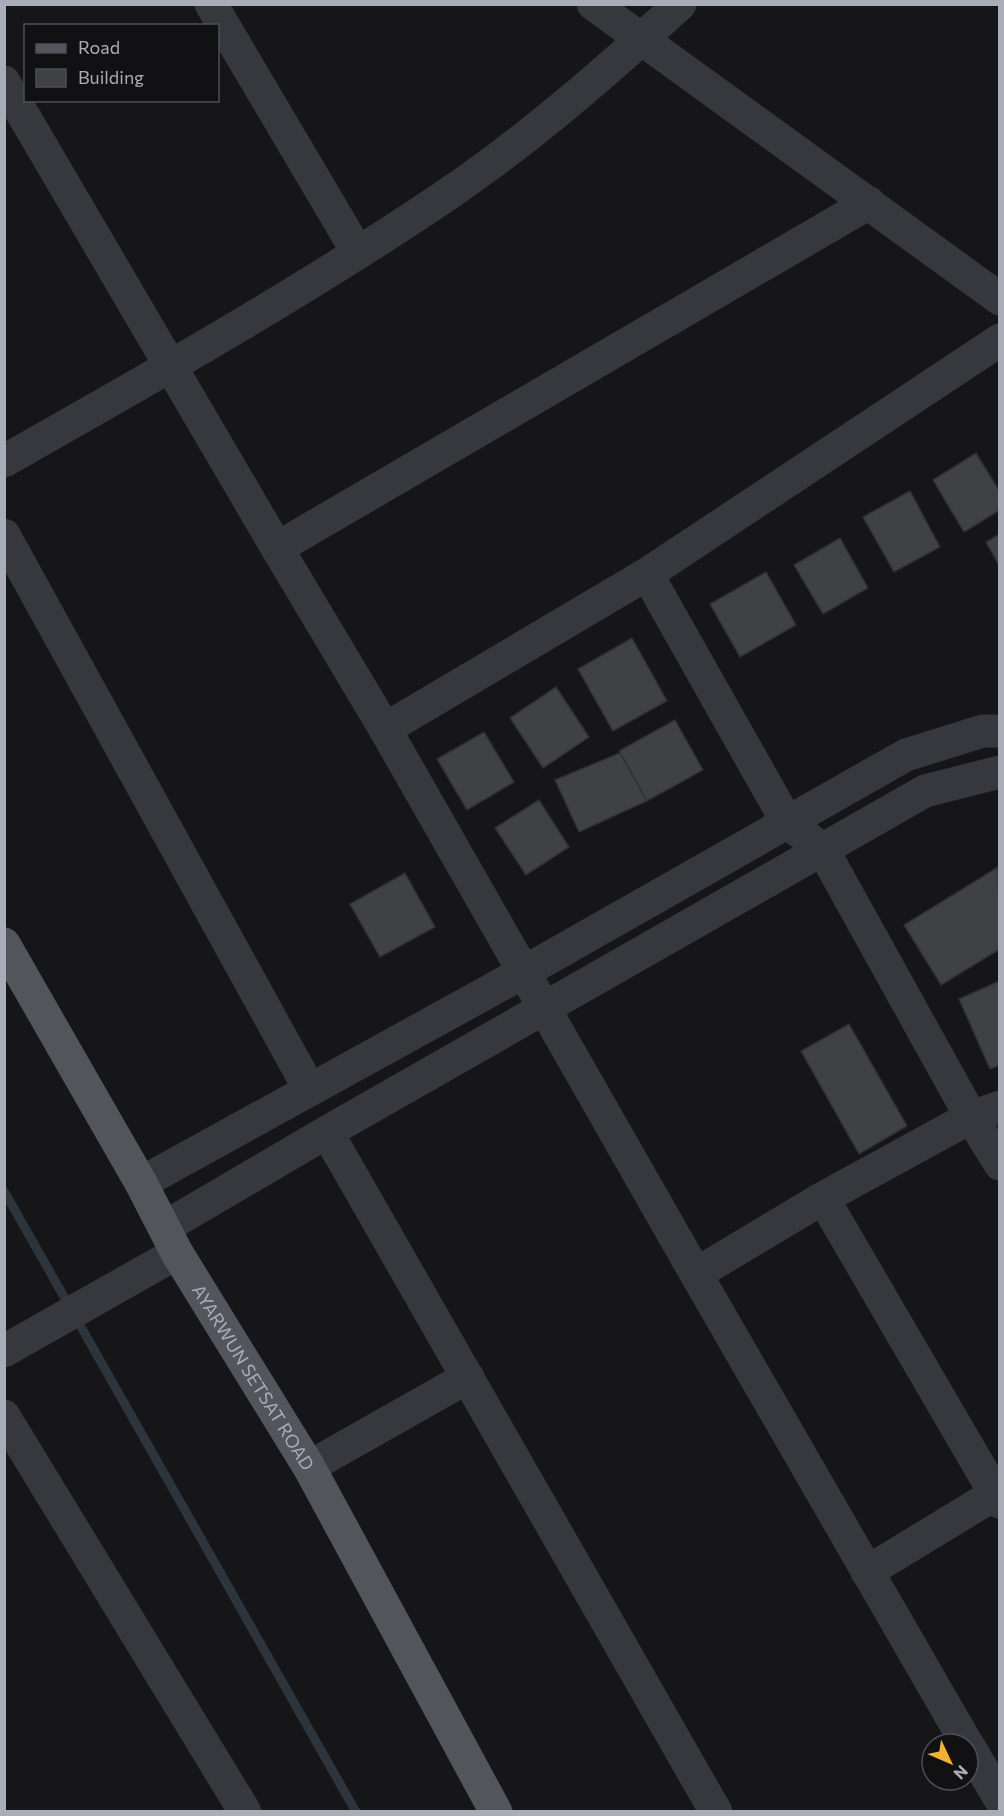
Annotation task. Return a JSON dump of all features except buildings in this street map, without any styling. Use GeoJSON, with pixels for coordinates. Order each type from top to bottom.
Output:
{"type":"FeatureCollection","features":[{"type":"Feature","properties":{"kind":"main road","name":"AYARWUN SETSAT ROAD"},"geometry":{"type":"LineString","coordinates":[[4,944],[141,1183],[171,1240],[309,1467],[496,1812]]}},
{"type":"Feature","properties":{"kind":"street"},"geometry":{"type":"LineString","coordinates":[[211,4],[358,253]]}},
{"type":"Feature","properties":{"kind":"street"},"geometry":{"type":"LineString","coordinates":[[593,4],[870,203],[999,299]]}},
{"type":"Feature","properties":{"kind":"street"},"geometry":{"type":"LineString","coordinates":[[4,461],[171,366],[358,253],[449,193],[509,149],[642,39],[680,4]]}},
{"type":"Feature","properties":{"kind":"street"},"geometry":{"type":"LineString","coordinates":[[4,82],[385,729],[867,1572],[961,1732]]}},
{"type":"Feature","properties":{"kind":"street"},"geometry":{"type":"LineString","coordinates":[[277,548],[870,203]]}},
{"type":"Feature","properties":{"kind":"street"},"geometry":{"type":"LineString","coordinates":[[385,729],[646,574],[999,340]]}},
{"type":"Feature","properties":{"kind":"street"},"geometry":{"type":"LineString","coordinates":[[4,535],[310,1090]]}},
{"type":"Feature","properties":{"kind":"street"},"geometry":{"type":"LineString","coordinates":[[646,574],[787,822],[823,849],[985,1112],[999,1164]]}},
{"type":"Feature","properties":{"kind":"street"},"geometry":{"type":"LineString","coordinates":[[141,1183],[524,972],[906,755],[983,731],[999,731]]}},
{"type":"Feature","properties":{"kind":"street"},"geometry":{"type":"LineString","coordinates":[[4,1351],[91,1302],[171,1240],[327,1132],[926,791],[999,772]]}},
{"type":"Feature","properties":{"kind":"street"},"geometry":{"type":"LineString","coordinates":[[696,1274],[823,1198],[985,1112]]}},
{"type":"Feature","properties":{"kind":"street"},"geometry":{"type":"LineString","coordinates":[[327,1132],[716,1812]]}},
{"type":"Feature","properties":{"kind":"street"},"geometry":{"type":"LineString","coordinates":[[823,1198],[998,1496],[867,1572]]}},
{"type":"Feature","properties":{"kind":"street"},"geometry":{"type":"LineString","coordinates":[[309,1467],[468,1377]]}},
{"type":"Feature","properties":{"kind":"street"},"geometry":{"type":"LineString","coordinates":[[4,1416],[245,1812]]}},
{"type":"Feature","properties":{"kind":"street"},"geometry":{"type":"LineString","coordinates":[[980,1765],[999,1799]]}},
{"type":"Feature","properties":{"kind":"waterway"},"geometry":{"type":"LineString","coordinates":[[4,1191],[356,1812]]}}]}
